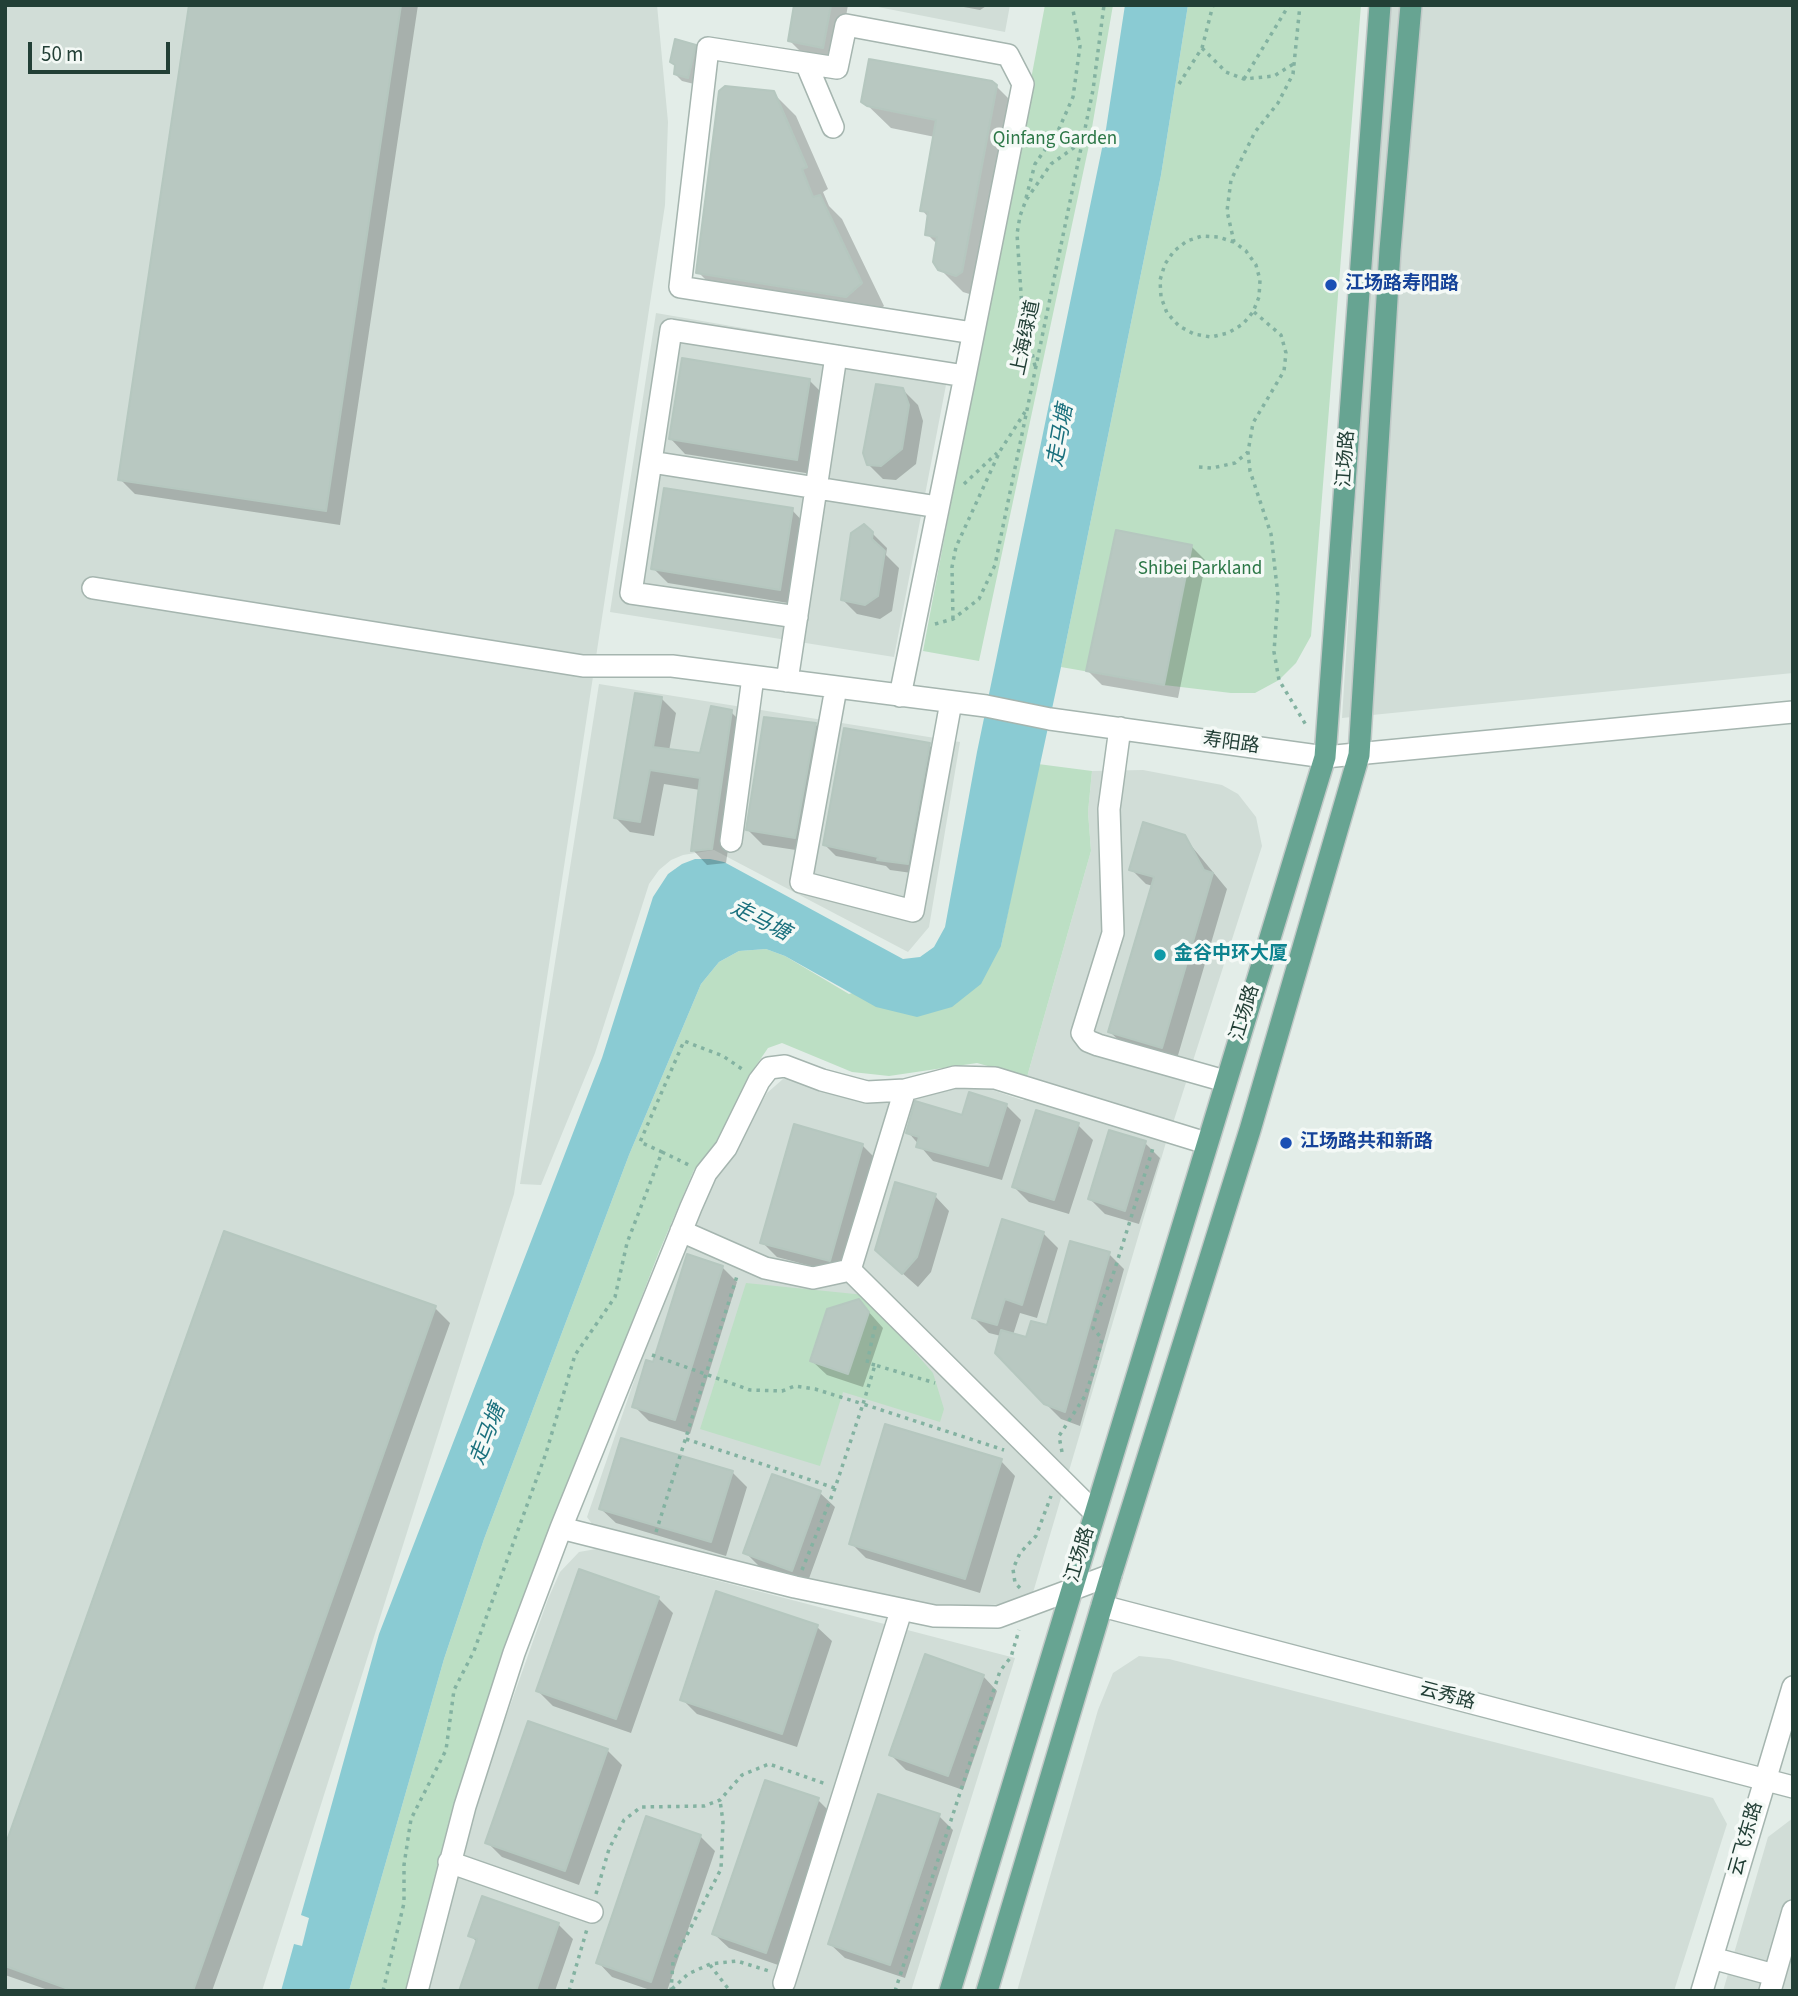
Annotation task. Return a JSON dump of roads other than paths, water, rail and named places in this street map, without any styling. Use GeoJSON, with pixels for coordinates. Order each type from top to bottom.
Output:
{"type":"FeatureCollection","features":[{"type":"Feature","properties":{"kind":"main road","name":"江场路"},"geometry":{"type":"LineString","coordinates":[[950,1991],[1325,757],[1380,5]]}},
{"type":"Feature","properties":{"kind":"main road","name":"江场路"},"geometry":{"type":"LineString","coordinates":[[987,1991],[1111,1574],[1250,1130],[1359,755],[1390,250],[1411,5]]}},
{"type":"Feature","properties":{"kind":"street"},"geometry":{"type":"LineString","coordinates":[[900,696],[965,376],[1023,84],[1008,55],[848,15],[837,68],[708,48],[680,287],[973,333]]}},
{"type":"Feature","properties":{"kind":"street"},"geometry":{"type":"LineString","coordinates":[[806,63],[833,127]]}},
{"type":"Feature","properties":{"kind":"street"},"geometry":{"type":"LineString","coordinates":[[812,321],[888,333],[890,320]]}},
{"type":"Feature","properties":{"kind":"street"},"geometry":{"type":"LineString","coordinates":[[797,617],[631,593],[671,330],[965,376]]}},
{"type":"Feature","properties":{"kind":"street"},"geometry":{"type":"LineString","coordinates":[[787,681],[836,356]]}},
{"type":"Feature","properties":{"kind":"street"},"geometry":{"type":"LineString","coordinates":[[651,462],[817,487],[939,501]]}},
{"type":"Feature","properties":{"kind":"street","name":"寿阳路"},"geometry":{"type":"LineString","coordinates":[[93,588],[583,666],[672,666],[986,706],[1050,719],[1325,757],[1793,712]]}},
{"type":"Feature","properties":{"kind":"street"},"geometry":{"type":"LineString","coordinates":[[731,841],[753,677]]}},
{"type":"Feature","properties":{"kind":"street"},"geometry":{"type":"LineString","coordinates":[[836,688],[802,882],[913,911],[951,702]]}},
{"type":"Feature","properties":{"kind":"street"},"geometry":{"type":"LineString","coordinates":[[1120,728],[1109,808],[1113,933],[1082,1033],[1088,1041],[1098,1045],[1225,1081]]}},
{"type":"Feature","properties":{"kind":"street"},"geometry":{"type":"LineString","coordinates":[[417,1991],[449,1862],[514,1653],[561,1528],[706,1173],[736,1131],[759,1081],[769,1068],[785,1066],[822,1080],[867,1092],[905,1090],[955,1077],[995,1079],[1206,1143]]}},
{"type":"Feature","properties":{"kind":"street"},"geometry":{"type":"LineString","coordinates":[[850,1270],[905,1090]]}},
{"type":"Feature","properties":{"kind":"street"},"geometry":{"type":"LineString","coordinates":[[681,1231],[765,1268],[813,1278],[850,1270]]}},
{"type":"Feature","properties":{"kind":"street"},"geometry":{"type":"LineString","coordinates":[[850,1270],[1094,1512]]}},
{"type":"Feature","properties":{"kind":"street"},"geometry":{"type":"LineString","coordinates":[[561,1528],[901,1611],[998,1617],[1111,1574]]}},
{"type":"Feature","properties":{"kind":"street","name":"云秀路"},"geometry":{"type":"LineString","coordinates":[[1102,1606],[1793,1787]]}},
{"type":"Feature","properties":{"kind":"street"},"geometry":{"type":"LineString","coordinates":[[784,1983],[901,1611]]}},
{"type":"Feature","properties":{"kind":"street","name":"云飞东路"},"geometry":{"type":"LineString","coordinates":[[1702,1991],[1793,1687]]}},
{"type":"Feature","properties":{"kind":"street"},"geometry":{"type":"LineString","coordinates":[[449,1862],[592,1912]]}},
{"type":"Feature","properties":{"kind":"street"},"geometry":{"type":"LineString","coordinates":[[1712,1958],[1772,1983],[1793,1911]]}},
{"type":"Feature","properties":{"kind":"water","name":"走马塘"},"geometry":{"type":"Polygon","coordinates":[[[1125,5],[1188,5],[1161,175],[1001,946],[981,984],[952,1007],[917,1017],[876,1007],[785,956],[766,949],[739,951],[719,962],[701,984],[629,1155],[484,1539],[444,1659],[349,1991],[281,1991],[294,1944],[302,1946],[309,1918],[301,1915],[379,1634],[602,1058],[653,897],[668,874],[682,864],[695,859],[710,859],[724,862],[903,959],[920,957],[934,947],[945,927],[977,752],[1106,129],[1125,5]]]}},
{"type":"Feature","properties":{"kind":"place","name":"江场路寿阳路"},"geometry":{"type":"Point","coordinates":[1331,285]}},
{"type":"Feature","properties":{"kind":"place","name":"金谷中环大厦"},"geometry":{"type":"Point","coordinates":[1160,955]}},
{"type":"Feature","properties":{"kind":"place","name":"江场路共和新路"},"geometry":{"type":"Point","coordinates":[1286,1143]}},
{"type":"Feature","properties":{"kind":"park label","name":"Qinfang Garden"},"geometry":{"type":"Point","coordinates":[1055,140]}},
{"type":"Feature","properties":{"kind":"park label","name":"Shibei Parkland"},"geometry":{"type":"Point","coordinates":[1200,570]}}]}
